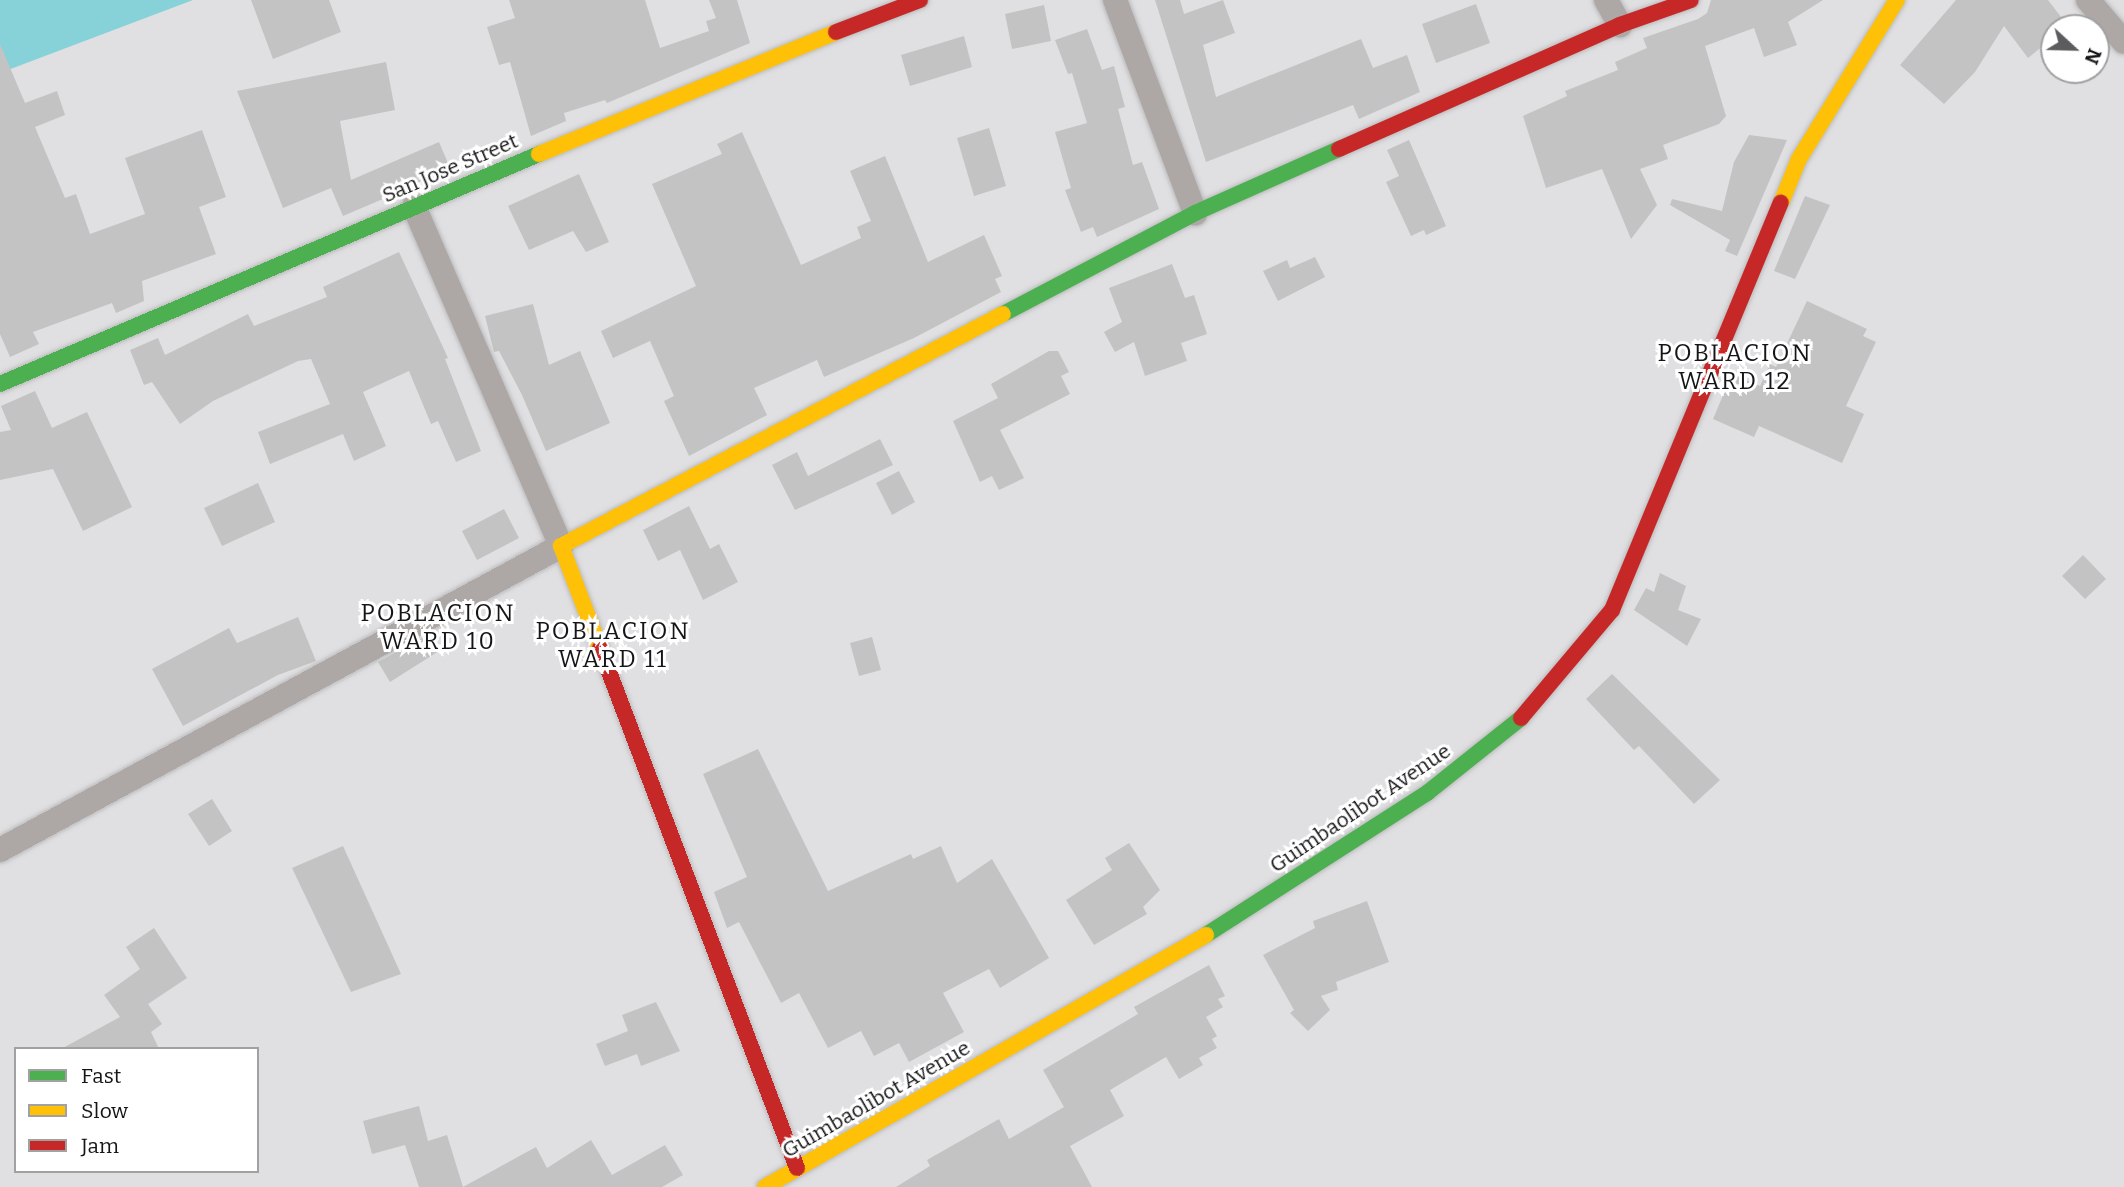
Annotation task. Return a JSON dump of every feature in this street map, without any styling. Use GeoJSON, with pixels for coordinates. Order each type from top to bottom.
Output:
{"type":"FeatureCollection","features":[{"type":"Feature","properties":{"kind":"street","name":"San Jose Street"},"geometry":{"type":"LineString","coordinates":[[0,384],[753,63],[920,0]]}},
{"type":"Feature","properties":{"kind":"street"},"geometry":{"type":"LineString","coordinates":[[1115,0],[1195,213]]}},
{"type":"Feature","properties":{"kind":"street"},"geometry":{"type":"LineString","coordinates":[[1606,0],[1620,25]]}},
{"type":"Feature","properties":{"kind":"street"},"geometry":{"type":"LineString","coordinates":[[0,850],[562,546],[1195,213],[1620,25],[1690,0]]}},
{"type":"Feature","properties":{"kind":"street","name":"Guimbaolibot Avenue"},"geometry":{"type":"LineString","coordinates":[[765,1187],[1213,931],[1427,793],[1526,714],[1612,610],[1799,159],[1897,0]]}},
{"type":"Feature","properties":{"kind":"street"},"geometry":{"type":"LineString","coordinates":[[2088,0],[2124,42]]}},
{"type":"Feature","properties":{"kind":"street"},"geometry":{"type":"LineString","coordinates":[[414,206],[562,546],[797,1168]]}},
{"type":"Feature","properties":{"kind":"water"},"geometry":{"type":"Polygon","coordinates":[[[0,0],[193,0],[0,73],[0,0]]]}},
{"type":"Feature","properties":{"kind":"building"},"geometry":{"type":"Polygon","coordinates":[[[251,0],[329,0],[341,32],[273,59],[251,0]]]}},
{"type":"Feature","properties":{"kind":"building"},"geometry":{"type":"Polygon","coordinates":[[[509,0],[645,0],[660,48],[709,31],[706,21],[716,18],[709,0],[737,0],[750,43],[607,103],[605,100],[564,113],[566,121],[531,136],[510,62],[499,65],[487,27],[515,18],[509,0]]]}},
{"type":"Feature","properties":{"kind":"building"},"geometry":{"type":"Polygon","coordinates":[[[1155,0],[1180,0],[1184,14],[1223,0],[1235,33],[1203,45],[1216,97],[1361,39],[1373,68],[1407,55],[1420,92],[1359,119],[1353,105],[1206,162],[1155,0]]]}},
{"type":"Feature","properties":{"kind":"building"},"geometry":{"type":"Polygon","coordinates":[[[1711,0],[1823,0],[1788,22],[1797,45],[1764,57],[1754,28],[1705,46],[1726,116],[1719,124],[1663,145],[1668,159],[1640,169],[1657,205],[1631,239],[1602,169],[1546,188],[1523,116],[1567,96],[1565,91],[1618,70],[1615,62],[1647,48],[1643,38],[1698,19],[1707,13],[1711,0]]]}},
{"type":"Feature","properties":{"kind":"building"},"geometry":{"type":"Polygon","coordinates":[[[1956,0],[2048,0],[2059,14],[2040,14],[2040,48],[2028,58],[2004,26],[1975,72],[1944,104],[1900,65],[1956,0]]]}},
{"type":"Feature","properties":{"kind":"building"},"geometry":{"type":"Polygon","coordinates":[[[1476,4],[1490,43],[1436,63],[1422,24],[1476,4]]]}},
{"type":"Feature","properties":{"kind":"building"},"geometry":{"type":"Polygon","coordinates":[[[1044,5],[1051,41],[1012,49],[1005,14],[1044,5]]]}},
{"type":"Feature","properties":{"kind":"building"},"geometry":{"type":"Polygon","coordinates":[[[1087,29],[1102,70],[1114,66],[1125,107],[1118,109],[1133,165],[1142,162],[1159,209],[1097,237],[1093,227],[1081,232],[1065,190],[1071,188],[1055,132],[1087,123],[1072,73],[1068,74],[1055,40],[1087,29]]]}},
{"type":"Feature","properties":{"kind":"building"},"geometry":{"type":"Polygon","coordinates":[[[964,36],[972,67],[910,86],[901,55],[964,36]]]}},
{"type":"Feature","properties":{"kind":"building"},"geometry":{"type":"Polygon","coordinates":[[[0,44],[25,103],[57,91],[65,115],[35,127],[65,198],[76,194],[90,234],[145,214],[125,158],[202,130],[226,197],[199,207],[216,254],[142,281],[144,301],[116,313],[112,303],[33,332],[39,344],[10,357],[0,334],[0,44]]]}},
{"type":"Feature","properties":{"kind":"building"},"geometry":{"type":"Polygon","coordinates":[[[386,62],[395,110],[340,121],[351,180],[439,142],[451,170],[343,216],[331,188],[283,208],[237,91],[386,62]]]}},
{"type":"Feature","properties":{"kind":"building"},"geometry":{"type":"Polygon","coordinates":[[[989,128],[1006,186],[974,196],[957,138],[989,128]]]}},
{"type":"Feature","properties":{"kind":"building"},"geometry":{"type":"Polygon","coordinates":[[[742,132],[801,265],[861,238],[857,227],[871,221],[850,171],[885,156],[928,262],[984,235],[1002,276],[995,279],[1001,292],[914,338],[824,377],[817,360],[754,388],[767,415],[689,456],[664,401],[674,396],[650,341],[613,358],[601,331],[696,286],[652,184],[722,154],[717,144],[742,132]]]}},
{"type":"Feature","properties":{"kind":"building"},"geometry":{"type":"Polygon","coordinates":[[[1749,135],[1787,140],[1737,256],[1725,251],[1730,240],[1670,205],[1672,199],[1722,211],[1734,162],[1749,135]]]}},
{"type":"Feature","properties":{"kind":"building"},"geometry":{"type":"Polygon","coordinates":[[[1409,140],[1446,226],[1426,235],[1424,230],[1411,236],[1386,182],[1399,176],[1387,150],[1409,140]]]}},
{"type":"Feature","properties":{"kind":"building"},"geometry":{"type":"Polygon","coordinates":[[[579,174],[609,242],[586,252],[573,231],[529,250],[508,206],[579,174]]]}},
{"type":"Feature","properties":{"kind":"building"},"geometry":{"type":"Polygon","coordinates":[[[1805,196],[1830,205],[1795,279],[1774,271],[1805,196]]]}},
{"type":"Feature","properties":{"kind":"building"},"geometry":{"type":"Polygon","coordinates":[[[399,252],[448,358],[445,359],[481,451],[456,462],[438,421],[431,424],[409,371],[363,392],[386,446],[354,461],[343,434],[270,464],[258,432],[330,404],[311,359],[298,361],[213,401],[180,424],[152,382],[144,385],[130,350],[158,338],[165,355],[248,314],[254,326],[327,297],[323,287],[399,252]]]}},
{"type":"Feature","properties":{"kind":"building"},"geometry":{"type":"Polygon","coordinates":[[[1315,257],[1325,277],[1278,301],[1263,271],[1287,260],[1290,268],[1315,257]]]}},
{"type":"Feature","properties":{"kind":"building"},"geometry":{"type":"Polygon","coordinates":[[[1172,264],[1185,298],[1194,295],[1207,334],[1181,343],[1187,361],[1145,376],[1134,342],[1115,352],[1104,332],[1122,322],[1109,288],[1172,264]]]}},
{"type":"Feature","properties":{"kind":"building"},"geometry":{"type":"Polygon","coordinates":[[[1807,301],[1867,329],[1863,336],[1876,342],[1846,406],[1864,414],[1842,463],[1759,426],[1754,437],[1713,419],[1732,374],[1760,386],[1770,364],[1776,367],[1807,301]]]}},
{"type":"Feature","properties":{"kind":"building"},"geometry":{"type":"Polygon","coordinates":[[[533,304],[549,365],[580,351],[610,423],[546,451],[499,351],[494,352],[485,316],[533,304]]]}},
{"type":"Feature","properties":{"kind":"building"},"geometry":{"type":"Polygon","coordinates":[[[1049,351],[1058,351],[1069,372],[1061,376],[1070,394],[1000,430],[1024,478],[999,490],[992,476],[980,482],[953,421],[998,398],[991,384],[1049,351]]]}},
{"type":"Feature","properties":{"kind":"building"},"geometry":{"type":"Polygon","coordinates":[[[35,391],[52,428],[87,412],[132,507],[83,531],[53,469],[0,480],[0,432],[11,430],[1,406],[35,391]]]}},
{"type":"Feature","properties":{"kind":"building"},"geometry":{"type":"Polygon","coordinates":[[[880,439],[893,465],[795,510],[772,465],[797,452],[808,476],[880,439]]]}},
{"type":"Feature","properties":{"kind":"building"},"geometry":{"type":"Polygon","coordinates":[[[899,471],[915,502],[892,515],[876,483],[899,471]]]}},
{"type":"Feature","properties":{"kind":"building"},"geometry":{"type":"Polygon","coordinates":[[[258,483],[275,522],[222,546],[204,508],[258,483]]]}},
{"type":"Feature","properties":{"kind":"building"},"geometry":{"type":"Polygon","coordinates":[[[689,506],[710,549],[719,544],[738,582],[703,600],[680,550],[658,561],[643,530],[689,506]]]}},
{"type":"Feature","properties":{"kind":"building"},"geometry":{"type":"Polygon","coordinates":[[[504,509],[519,538],[477,560],[462,531],[504,509]]]}},
{"type":"Feature","properties":{"kind":"building"},"geometry":{"type":"Polygon","coordinates":[[[2083,555],[2106,579],[2085,599],[2062,576],[2083,555]]]}},
{"type":"Feature","properties":{"kind":"building"},"geometry":{"type":"Polygon","coordinates":[[[1660,573],[1686,586],[1678,610],[1701,619],[1687,646],[1634,610],[1646,588],[1654,592],[1660,573]]]}},
{"type":"Feature","properties":{"kind":"building"},"geometry":{"type":"Polygon","coordinates":[[[298,617],[316,661],[278,675],[183,726],[152,669],[229,628],[237,643],[298,617]]]}},
{"type":"Feature","properties":{"kind":"building"},"geometry":{"type":"Polygon","coordinates":[[[428,635],[439,651],[390,682],[378,662],[428,635]]]}},
{"type":"Feature","properties":{"kind":"building"},"geometry":{"type":"Polygon","coordinates":[[[872,637],[881,670],[859,676],[850,643],[872,637]]]}},
{"type":"Feature","properties":{"kind":"building"},"geometry":{"type":"Polygon","coordinates":[[[1612,674],[1720,780],[1694,804],[1639,746],[1634,750],[1586,699],[1612,674]]]}},
{"type":"Feature","properties":{"kind":"building"},"geometry":{"type":"Polygon","coordinates":[[[758,749],[828,891],[911,854],[913,859],[941,846],[957,883],[992,859],[1049,958],[1000,988],[989,969],[943,993],[964,1032],[909,1062],[899,1043],[874,1056],[861,1031],[828,1048],[799,993],[781,1003],[739,922],[727,928],[714,892],[747,877],[703,774],[758,749]]]}},
{"type":"Feature","properties":{"kind":"building"},"geometry":{"type":"Polygon","coordinates":[[[212,799],[232,831],[209,846],[188,814],[212,799]]]}},
{"type":"Feature","properties":{"kind":"building"},"geometry":{"type":"Polygon","coordinates":[[[1129,843],[1160,890],[1143,907],[1147,914],[1094,945],[1066,900],[1112,870],[1105,858],[1129,843]]]}},
{"type":"Feature","properties":{"kind":"building"},"geometry":{"type":"Polygon","coordinates":[[[343,846],[401,974],[351,992],[292,868],[343,846]]]}},
{"type":"Feature","properties":{"kind":"building"},"geometry":{"type":"Polygon","coordinates":[[[1367,901],[1389,962],[1336,982],[1338,990],[1321,996],[1330,1010],[1308,1031],[1290,1013],[1294,1010],[1263,955],[1315,928],[1313,921],[1367,901]]]}},
{"type":"Feature","properties":{"kind":"building"},"geometry":{"type":"Polygon","coordinates":[[[154,928],[187,978],[148,1004],[162,1024],[151,1032],[158,1047],[65,1047],[120,1017],[104,995],[140,969],[126,947],[154,928]]]}},
{"type":"Feature","properties":{"kind":"building"},"geometry":{"type":"Polygon","coordinates":[[[1209,965],[1225,996],[1218,999],[1223,1007],[1206,1017],[1217,1036],[1212,1039],[1217,1048],[1199,1058],[1203,1065],[1179,1079],[1166,1057],[1110,1090],[1124,1116],[1070,1146],[1092,1187],[896,1187],[930,1166],[927,1160],[999,1119],[1009,1139],[1064,1107],[1043,1070],[1138,1014],[1134,1007],[1209,965]]]}},
{"type":"Feature","properties":{"kind":"building"},"geometry":{"type":"Polygon","coordinates":[[[656,1002],[680,1051],[641,1066],[637,1054],[605,1066],[596,1044],[628,1031],[622,1015],[656,1002]]]}},
{"type":"Feature","properties":{"kind":"building"},"geometry":{"type":"Polygon","coordinates":[[[419,1106],[428,1141],[447,1135],[463,1187],[419,1187],[405,1145],[372,1154],[363,1121],[419,1106]]]}},
{"type":"Feature","properties":{"kind":"building"},"geometry":{"type":"Polygon","coordinates":[[[591,1140],[612,1175],[665,1145],[683,1175],[662,1187],[463,1187],[536,1147],[547,1168],[591,1140]]]}},
{"type":"Feature","properties":{"kind":"traffic: fast"},"geometry":{"type":"LineString","coordinates":[[1003,314],[1195,213],[1339,149]]}},
{"type":"Feature","properties":{"kind":"traffic: fast"},"geometry":{"type":"LineString","coordinates":[[0,384],[539,154]]}},
{"type":"Feature","properties":{"kind":"traffic: fast"},"geometry":{"type":"LineString","coordinates":[[1206,935],[1427,793],[1521,718]]}},
{"type":"Feature","properties":{"kind":"traffic: slow"},"geometry":{"type":"LineString","coordinates":[[1781,203],[1799,159],[1897,0]]}},
{"type":"Feature","properties":{"kind":"traffic: slow"},"geometry":{"type":"LineString","coordinates":[[539,154],[836,32]]}},
{"type":"Feature","properties":{"kind":"traffic: slow"},"geometry":{"type":"LineString","coordinates":[[600,648],[561,546],[1003,314]]}},
{"type":"Feature","properties":{"kind":"traffic: slow"},"geometry":{"type":"LineString","coordinates":[[765,1187],[1206,935]]}},
{"type":"Feature","properties":{"kind":"traffic: jam"},"geometry":{"type":"LineString","coordinates":[[836,32],[920,0]]}},
{"type":"Feature","properties":{"kind":"traffic: jam"},"geometry":{"type":"LineString","coordinates":[[1339,149],[1620,25],[1691,0]]}},
{"type":"Feature","properties":{"kind":"traffic: jam"},"geometry":{"type":"LineString","coordinates":[[1521,718],[1612,610],[1781,203]]}},
{"type":"Feature","properties":{"kind":"traffic: jam"},"geometry":{"type":"LineString","coordinates":[[600,648],[797,1168]]}},
{"type":"Feature","properties":{"kind":"district","name":"POBLACION WARD 12"},"geometry":{"type":"Point","coordinates":[1735,368]}},
{"type":"Feature","properties":{"kind":"district","name":"POBLACION WARD 10"},"geometry":{"type":"Point","coordinates":[438,628]}},
{"type":"Feature","properties":{"kind":"district","name":"POBLACION WARD 11"},"geometry":{"type":"Point","coordinates":[613,646]}}]}
